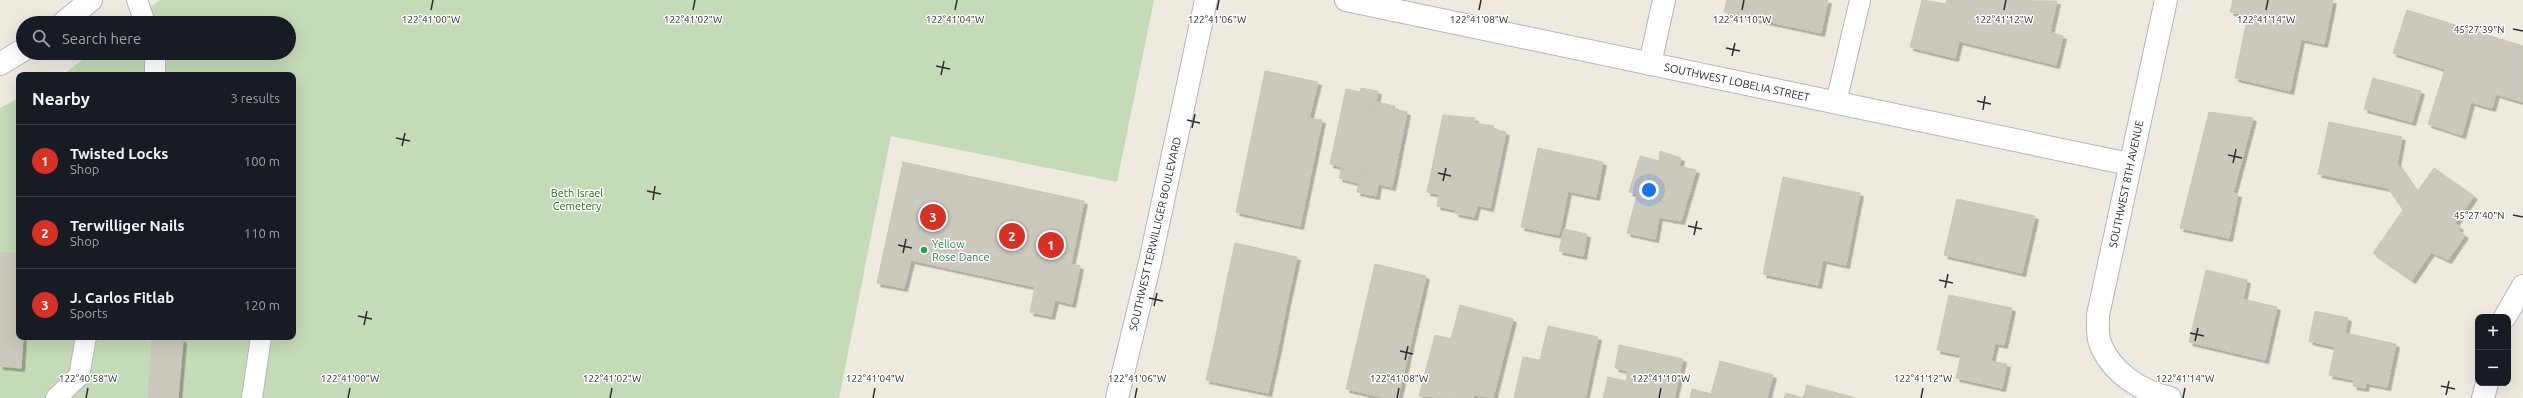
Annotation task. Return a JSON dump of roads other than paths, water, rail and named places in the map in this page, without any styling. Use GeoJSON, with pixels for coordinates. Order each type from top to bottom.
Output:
{"type":"FeatureCollection","features":[{"type":"Feature","properties":{"kind":"street"},"geometry":{"type":"LineString","coordinates":[[72,16],[91,0]]}},
{"type":"Feature","properties":{"kind":"street","name":"SOUTHWEST TERWILLIGER BOULEVARD"},"geometry":{"type":"LineString","coordinates":[[1118,398],[1150,262],[1206,0]]}},
{"type":"Feature","properties":{"kind":"street","name":"SOUTHWEST LOBELIA STREET"},"geometry":{"type":"LineString","coordinates":[[1346,0],[2129,164]]}},
{"type":"Feature","properties":{"kind":"street"},"geometry":{"type":"LineString","coordinates":[[1650,64],[1664,0]]}},
{"type":"Feature","properties":{"kind":"street","name":"SOUTHWEST 8TH AVENUE"},"geometry":{"type":"LineString","coordinates":[[2166,0],[2129,164],[2098,315],[2099,341],[2112,365],[2131,381],[2159,396],[2170,398]]}},
{"type":"Feature","properties":{"kind":"street"},"geometry":{"type":"LineString","coordinates":[[0,64],[16,54]]}},
{"type":"Feature","properties":{"kind":"street"},"geometry":{"type":"LineString","coordinates":[[2507,314],[2523,286]]}},
{"type":"Feature","properties":{"kind":"street"},"geometry":{"type":"LineString","coordinates":[[2483,398],[2486,386]]}},
{"type":"Feature","properties":{"kind":"lane"},"geometry":{"type":"LineString","coordinates":[[137,0],[143,16]]}},
{"type":"Feature","properties":{"kind":"lane"},"geometry":{"type":"LineString","coordinates":[[1836,103],[1860,0]]}},
{"type":"Feature","properties":{"kind":"lane"},"geometry":{"type":"LineString","coordinates":[[155,60],[155,72]]}},
{"type":"Feature","properties":{"kind":"lane"},"geometry":{"type":"LineString","coordinates":[[56,398],[79,376],[85,340]]}},
{"type":"Feature","properties":{"kind":"lane"},"geometry":{"type":"LineString","coordinates":[[252,398],[260,340]]}},
{"type":"Feature","properties":{"kind":"place","name":"J. Carlos Fitlab"},"geometry":{"type":"Point","coordinates":[933,217]}},
{"type":"Feature","properties":{"kind":"place","name":"Terwilliger Nails"},"geometry":{"type":"Point","coordinates":[1012,236]}},
{"type":"Feature","properties":{"kind":"place","name":"Twisted Locks"},"geometry":{"type":"Point","coordinates":[1051,245]}},
{"type":"Feature","properties":{"kind":"place","name":"Yellow Rose Dance"},"geometry":{"type":"Point","coordinates":[924,250]}},
{"type":"Feature","properties":{"kind":"park label","name":"Beth Israel Cemetery"},"geometry":{"type":"Point","coordinates":[577,199]}}]}
